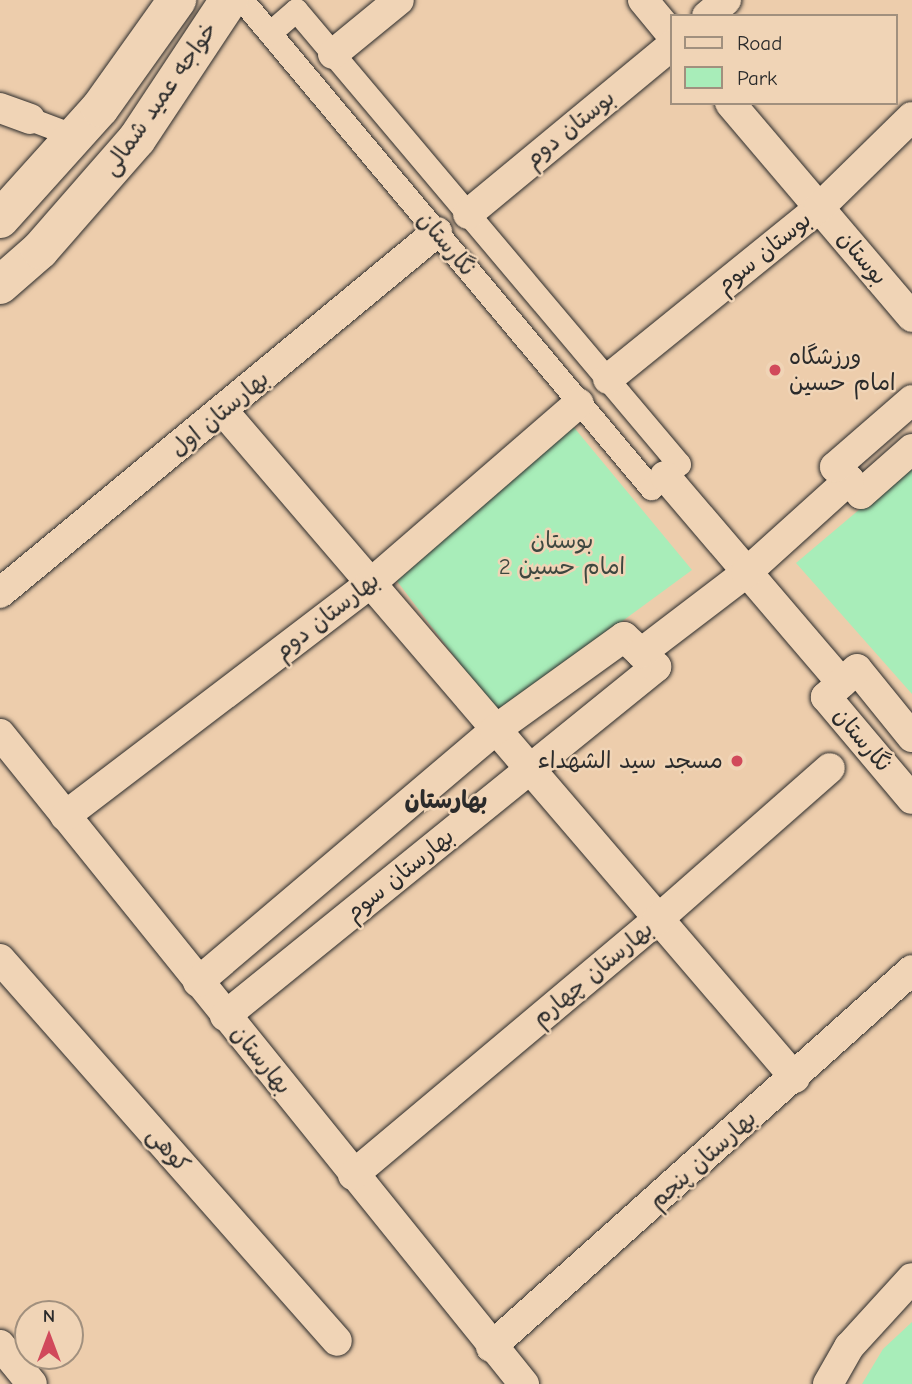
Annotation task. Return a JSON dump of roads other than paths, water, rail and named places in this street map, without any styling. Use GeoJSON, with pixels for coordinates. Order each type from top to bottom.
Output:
{"type":"FeatureCollection","features":[{"type":"Feature","properties":{"kind":"main road","name":"خواجه عمید شمالی"},"geometry":{"type":"LineString","coordinates":[[0,219],[75,136],[177,0]]}},
{"type":"Feature","properties":{"kind":"main road","name":"خواجه عمید شمالی"},"geometry":{"type":"LineString","coordinates":[[0,285],[40,250],[137,139],[229,0]]}},
{"type":"Feature","properties":{"kind":"street","name":"نگارستان"},"geometry":{"type":"LineString","coordinates":[[242,0],[579,403],[746,573],[842,683]]}},
{"type":"Feature","properties":{"kind":"street"},"geometry":{"type":"LineString","coordinates":[[333,54],[399,0]]}},
{"type":"Feature","properties":{"kind":"street"},"geometry":{"type":"LineString","coordinates":[[643,0],[670,33]]}},
{"type":"Feature","properties":{"kind":"street"},"geometry":{"type":"LineString","coordinates":[[709,14],[726,0]]}},
{"type":"Feature","properties":{"kind":"street"},"geometry":{"type":"LineString","coordinates":[[270,33],[296,10],[679,464],[658,482]]}},
{"type":"Feature","properties":{"kind":"street","name":"بوستان دوم"},"geometry":{"type":"LineString","coordinates":[[468,214],[670,47]]}},
{"type":"Feature","properties":{"kind":"street","name":"بوستان"},"geometry":{"type":"LineString","coordinates":[[732,105],[912,317]]}},
{"type":"Feature","properties":{"kind":"street"},"geometry":{"type":"LineString","coordinates":[[0,108],[75,136]]}},
{"type":"Feature","properties":{"kind":"street","name":"بوستان سوم"},"geometry":{"type":"LineString","coordinates":[[608,379],[819,208],[912,117]]}},
{"type":"Feature","properties":{"kind":"street","name":"بهارستان اول"},"geometry":{"type":"LineString","coordinates":[[0,593],[224,412],[437,232]]}},
{"type":"Feature","properties":{"kind":"street"},"geometry":{"type":"LineString","coordinates":[[912,400],[835,467],[861,494],[912,449]]}},
{"type":"Feature","properties":{"kind":"street","name":"بهارستان دوم"},"geometry":{"type":"LineString","coordinates":[[65,816],[370,584],[579,403]]}},
{"type":"Feature","properties":{"kind":"street"},"geometry":{"type":"LineString","coordinates":[[224,412],[795,1078]]}},
{"type":"Feature","properties":{"kind":"street"},"geometry":{"type":"LineString","coordinates":[[198,982],[495,730],[624,637],[641,653],[746,573],[849,480]]}},
{"type":"Feature","properties":{"kind":"street","name":"بهارستان سوم"},"geometry":{"type":"LineString","coordinates":[[225,1016],[656,667],[641,653]]}},
{"type":"Feature","properties":{"kind":"street","name":"نگارستان"},"geometry":{"type":"LineString","coordinates":[[912,737],[857,669],[826,697],[912,799]]}},
{"type":"Feature","properties":{"kind":"street","name":"بهارستان"},"geometry":{"type":"LineString","coordinates":[[0,734],[352,1175],[524,1384]]}},
{"type":"Feature","properties":{"kind":"street","name":"بهارستان چهارم"},"geometry":{"type":"LineString","coordinates":[[352,1175],[657,920],[830,768]]}},
{"type":"Feature","properties":{"kind":"street","name":"کوهی"},"geometry":{"type":"LineString","coordinates":[[0,959],[337,1342]]}},
{"type":"Feature","properties":{"kind":"street","name":"بهارستان پنجم"},"geometry":{"type":"LineString","coordinates":[[491,1347],[795,1078],[912,970]]}},
{"type":"Feature","properties":{"kind":"street"},"geometry":{"type":"LineString","coordinates":[[828,1384],[849,1347],[912,1278]]}},
{"type":"Feature","properties":{"kind":"street"},"geometry":{"type":"LineString","coordinates":[[0,1345],[32,1384]]}},
{"type":"Feature","properties":{"kind":"place","name":"ورزشگاه امام حسین"},"geometry":{"type":"Point","coordinates":[775,370]}},
{"type":"Feature","properties":{"kind":"place","name":"مسجد سید الشهداء"},"geometry":{"type":"Point","coordinates":[737,761]}},
{"type":"Feature","properties":{"kind":"district","name":"بهارستان"},"geometry":{"type":"Point","coordinates":[446,801]}},
{"type":"Feature","properties":{"kind":"park label","name":"بوستان امام حسین 2"},"geometry":{"type":"Point","coordinates":[562,554]}}]}
